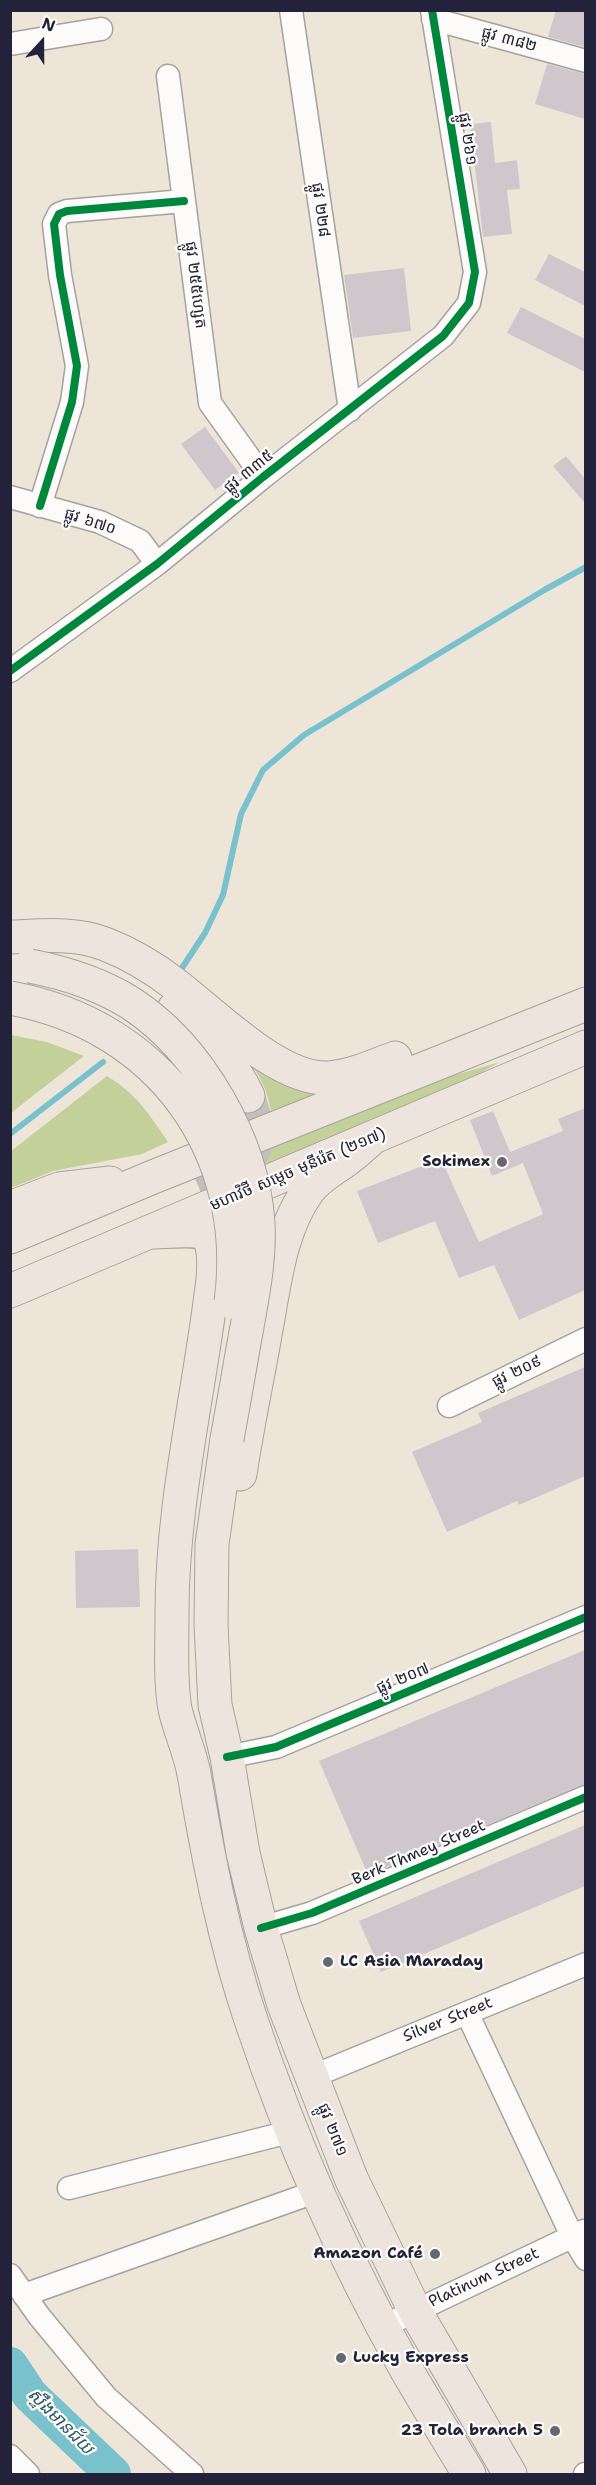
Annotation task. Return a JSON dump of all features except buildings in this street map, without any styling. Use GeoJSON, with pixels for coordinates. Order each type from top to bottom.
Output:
{"type":"FeatureCollection","features":[{"type":"Feature","properties":{"kind":"main road"},"geometry":{"type":"LineString","coordinates":[[10,937],[68,935],[102,942],[126,953],[175,984],[266,1057],[310,1076],[329,1078],[357,1072],[442,1041],[513,1034]]}},
{"type":"Feature","properties":{"kind":"main road"},"geometry":{"type":"LineString","coordinates":[[10,937],[66,951],[110,968],[143,986],[192,1024],[217,1048],[240,1079],[248,1096]]}},
{"type":"Feature","properties":{"kind":"main road"},"geometry":{"type":"LineString","coordinates":[[20,964],[83,980],[132,1004],[171,1038],[205,1078],[218,1099],[238,1139],[256,1199],[258,1249],[255,1286],[192,1551],[191,1626],[194,1706],[192,1762]]}},
{"type":"Feature","properties":{"kind":"main road"},"geometry":{"type":"LineString","coordinates":[[14,1000],[84,1020],[121,1041],[145,1059],[179,1096],[209,1146],[222,1180],[229,1207],[234,1252],[218,1437],[212,1544],[211,1625],[215,1706],[227,1757]]}},
{"type":"Feature","properties":{"kind":"main road"},"geometry":{"type":"LineString","coordinates":[[10,1237],[153,1177],[585,1004]]}},
{"type":"Feature","properties":{"kind":"main road","name":"មហាវិថី សម្តេច មុនីរ៉េត (២១៧)"},"geometry":{"type":"LineString","coordinates":[[20,1279],[152,1232],[585,1047]]}},
{"type":"Feature","properties":{"kind":"main road"},"geometry":{"type":"LineString","coordinates":[[227,1757],[232,1704],[229,1586],[234,1513],[245,1441],[284,1245],[300,1202],[310,1188],[324,1174],[350,1158],[371,1139]]}},
{"type":"Feature","properties":{"kind":"main road"},"geometry":{"type":"LineString","coordinates":[[10,1208],[59,1190],[153,1177]]}},
{"type":"Feature","properties":{"kind":"main road"},"geometry":{"type":"LineString","coordinates":[[10,1299],[20,1279],[199,1188]]}},
{"type":"Feature","properties":{"kind":"main road"},"geometry":{"type":"LineString","coordinates":[[152,1232],[203,1233],[210,1241],[214,1262],[208,1317],[178,1500],[172,1576],[175,1708],[192,1762],[208,1860],[227,1936],[250,2017],[318,2191],[406,2368],[470,2475]]}},
{"type":"Feature","properties":{"kind":"main road","name":"ផ្លូវ ២៧១"},"geometry":{"type":"LineString","coordinates":[[227,1757],[243,1853],[261,1928],[284,2005],[311,2077],[351,2178],[415,2311],[510,2475]]}},
{"type":"Feature","properties":{"kind":"street","name":"ផ្លូវ ២២៨"},"geometry":{"type":"LineString","coordinates":[[291,10],[350,410]]}},
{"type":"Feature","properties":{"kind":"street","name":"ផ្លូវ ៣៨២"},"geometry":{"type":"LineString","coordinates":[[432,15],[585,61]]}},
{"type":"Feature","properties":{"kind":"street","name":"ផ្លូវ ២៦១"},"geometry":{"type":"LineString","coordinates":[[432,15],[475,272]]}},
{"type":"Feature","properties":{"kind":"street"},"geometry":{"type":"LineString","coordinates":[[10,44],[101,29]]}},
{"type":"Feature","properties":{"kind":"street","name":"ផ្លូវ ២៥៥ហ្សេត"},"geometry":{"type":"LineString","coordinates":[[168,76],[210,403],[263,477]]}},
{"type":"Feature","properties":{"kind":"street"},"geometry":{"type":"LineString","coordinates":[[40,506],[72,402],[76,366],[60,275],[54,224],[59,214],[68,211],[184,201]]}},
{"type":"Feature","properties":{"kind":"street","name":"ផ្លូវ ៣៣៥"},"geometry":{"type":"LineString","coordinates":[[10,670],[156,564],[443,336],[469,303],[475,272]]}},
{"type":"Feature","properties":{"kind":"street","name":"ផ្លូវ ៦៧០"},"geometry":{"type":"LineString","coordinates":[[10,497],[100,522],[140,541],[156,564]]}},
{"type":"Feature","properties":{"kind":"street","name":"ផ្លូវ ២០៩"},"geometry":{"type":"LineString","coordinates":[[449,1406],[585,1339]]}},
{"type":"Feature","properties":{"kind":"street","name":"ផ្លូវ ២០៧"},"geometry":{"type":"LineString","coordinates":[[227,1757],[276,1747],[585,1617]]}},
{"type":"Feature","properties":{"kind":"street","name":"Berk Thmey Street"},"geometry":{"type":"LineString","coordinates":[[261,1928],[312,1913],[585,1797]]}},
{"type":"Feature","properties":{"kind":"street","name":"Silver Street"},"geometry":{"type":"LineString","coordinates":[[311,2077],[585,1964]]}},
{"type":"Feature","properties":{"kind":"street"},"geometry":{"type":"LineString","coordinates":[[467,2013],[579,2233],[585,2259]]}},
{"type":"Feature","properties":{"kind":"street"},"geometry":{"type":"LineString","coordinates":[[69,2188],[293,2131]]}},
{"type":"Feature","properties":{"kind":"street"},"geometry":{"type":"LineString","coordinates":[[24,2295],[318,2191]]}},
{"type":"Feature","properties":{"kind":"street","name":"Platinum Street"},"geometry":{"type":"LineString","coordinates":[[384,2326],[579,2233]]}},
{"type":"Feature","properties":{"kind":"street"},"geometry":{"type":"LineString","coordinates":[[10,2275],[106,2397],[192,2475]]}},
{"type":"Feature","properties":{"kind":"street"},"geometry":{"type":"LineString","coordinates":[[10,2456],[28,2475]]}},
{"type":"Feature","properties":{"kind":"green space"},"geometry":{"type":"Polygon","coordinates":[[[11,1035],[47,1042],[84,1056],[11,1113],[11,1035]]]}},
{"type":"Feature","properties":{"kind":"green space"},"geometry":{"type":"Polygon","coordinates":[[[247,1060],[349,1087],[271,1111],[263,1084],[247,1060]]]}},
{"type":"Feature","properties":{"kind":"green space"},"geometry":{"type":"Polygon","coordinates":[[[500,1062],[420,1107],[257,1177],[268,1142],[413,1087],[500,1062]]]}},
{"type":"Feature","properties":{"kind":"green space"},"geometry":{"type":"Polygon","coordinates":[[[107,1076],[134,1097],[168,1142],[142,1154],[53,1171],[11,1188],[11,1151],[107,1076]]]}},
{"type":"Feature","properties":{"kind":"waterway"},"geometry":{"type":"LineString","coordinates":[[180,971],[205,933],[223,895],[241,814],[263,770],[304,735],[586,567]]}},
{"type":"Feature","properties":{"kind":"waterway"},"geometry":{"type":"LineString","coordinates":[[10,1134],[103,1062]]}},
{"type":"Feature","properties":{"kind":"waterway","name":"ស្ទឹងមានជ័យ"},"geometry":{"type":"LineString","coordinates":[[10,2365],[30,2395],[113,2474]]}},
{"type":"Feature","properties":{"kind":"tunnel"},"geometry":{"type":"LineString","coordinates":[[199,1188],[231,1173],[251,1156],[256,1145],[257,1131],[248,1096]]}},
{"type":"Feature","properties":{"kind":"cycle path"},"geometry":{"type":"LineString","coordinates":[[10,671],[157,564],[263,477],[443,336],[469,303],[475,272],[432,10]]}},
{"type":"Feature","properties":{"kind":"cycle path"},"geometry":{"type":"LineString","coordinates":[[40,506],[72,402],[77,366],[60,275],[54,224],[59,214],[67,211],[184,201]]}},
{"type":"Feature","properties":{"kind":"cycle path"},"geometry":{"type":"LineString","coordinates":[[227,1757],[276,1747],[586,1617]]}},
{"type":"Feature","properties":{"kind":"cycle path"},"geometry":{"type":"LineString","coordinates":[[261,1928],[312,1913],[586,1797]]}},
{"type":"Feature","properties":{"kind":"place","name":"Sokimex"},"geometry":{"type":"Point","coordinates":[502,1162]}},
{"type":"Feature","properties":{"kind":"place","name":"LC Asia Maraday"},"geometry":{"type":"Point","coordinates":[328,1962]}},
{"type":"Feature","properties":{"kind":"place","name":"Amazon Café"},"geometry":{"type":"Point","coordinates":[435,2254]}},
{"type":"Feature","properties":{"kind":"place","name":"Lucky Express"},"geometry":{"type":"Point","coordinates":[341,2358]}},
{"type":"Feature","properties":{"kind":"place","name":"23 Tola branch 5"},"geometry":{"type":"Point","coordinates":[555,2431]}}]}
